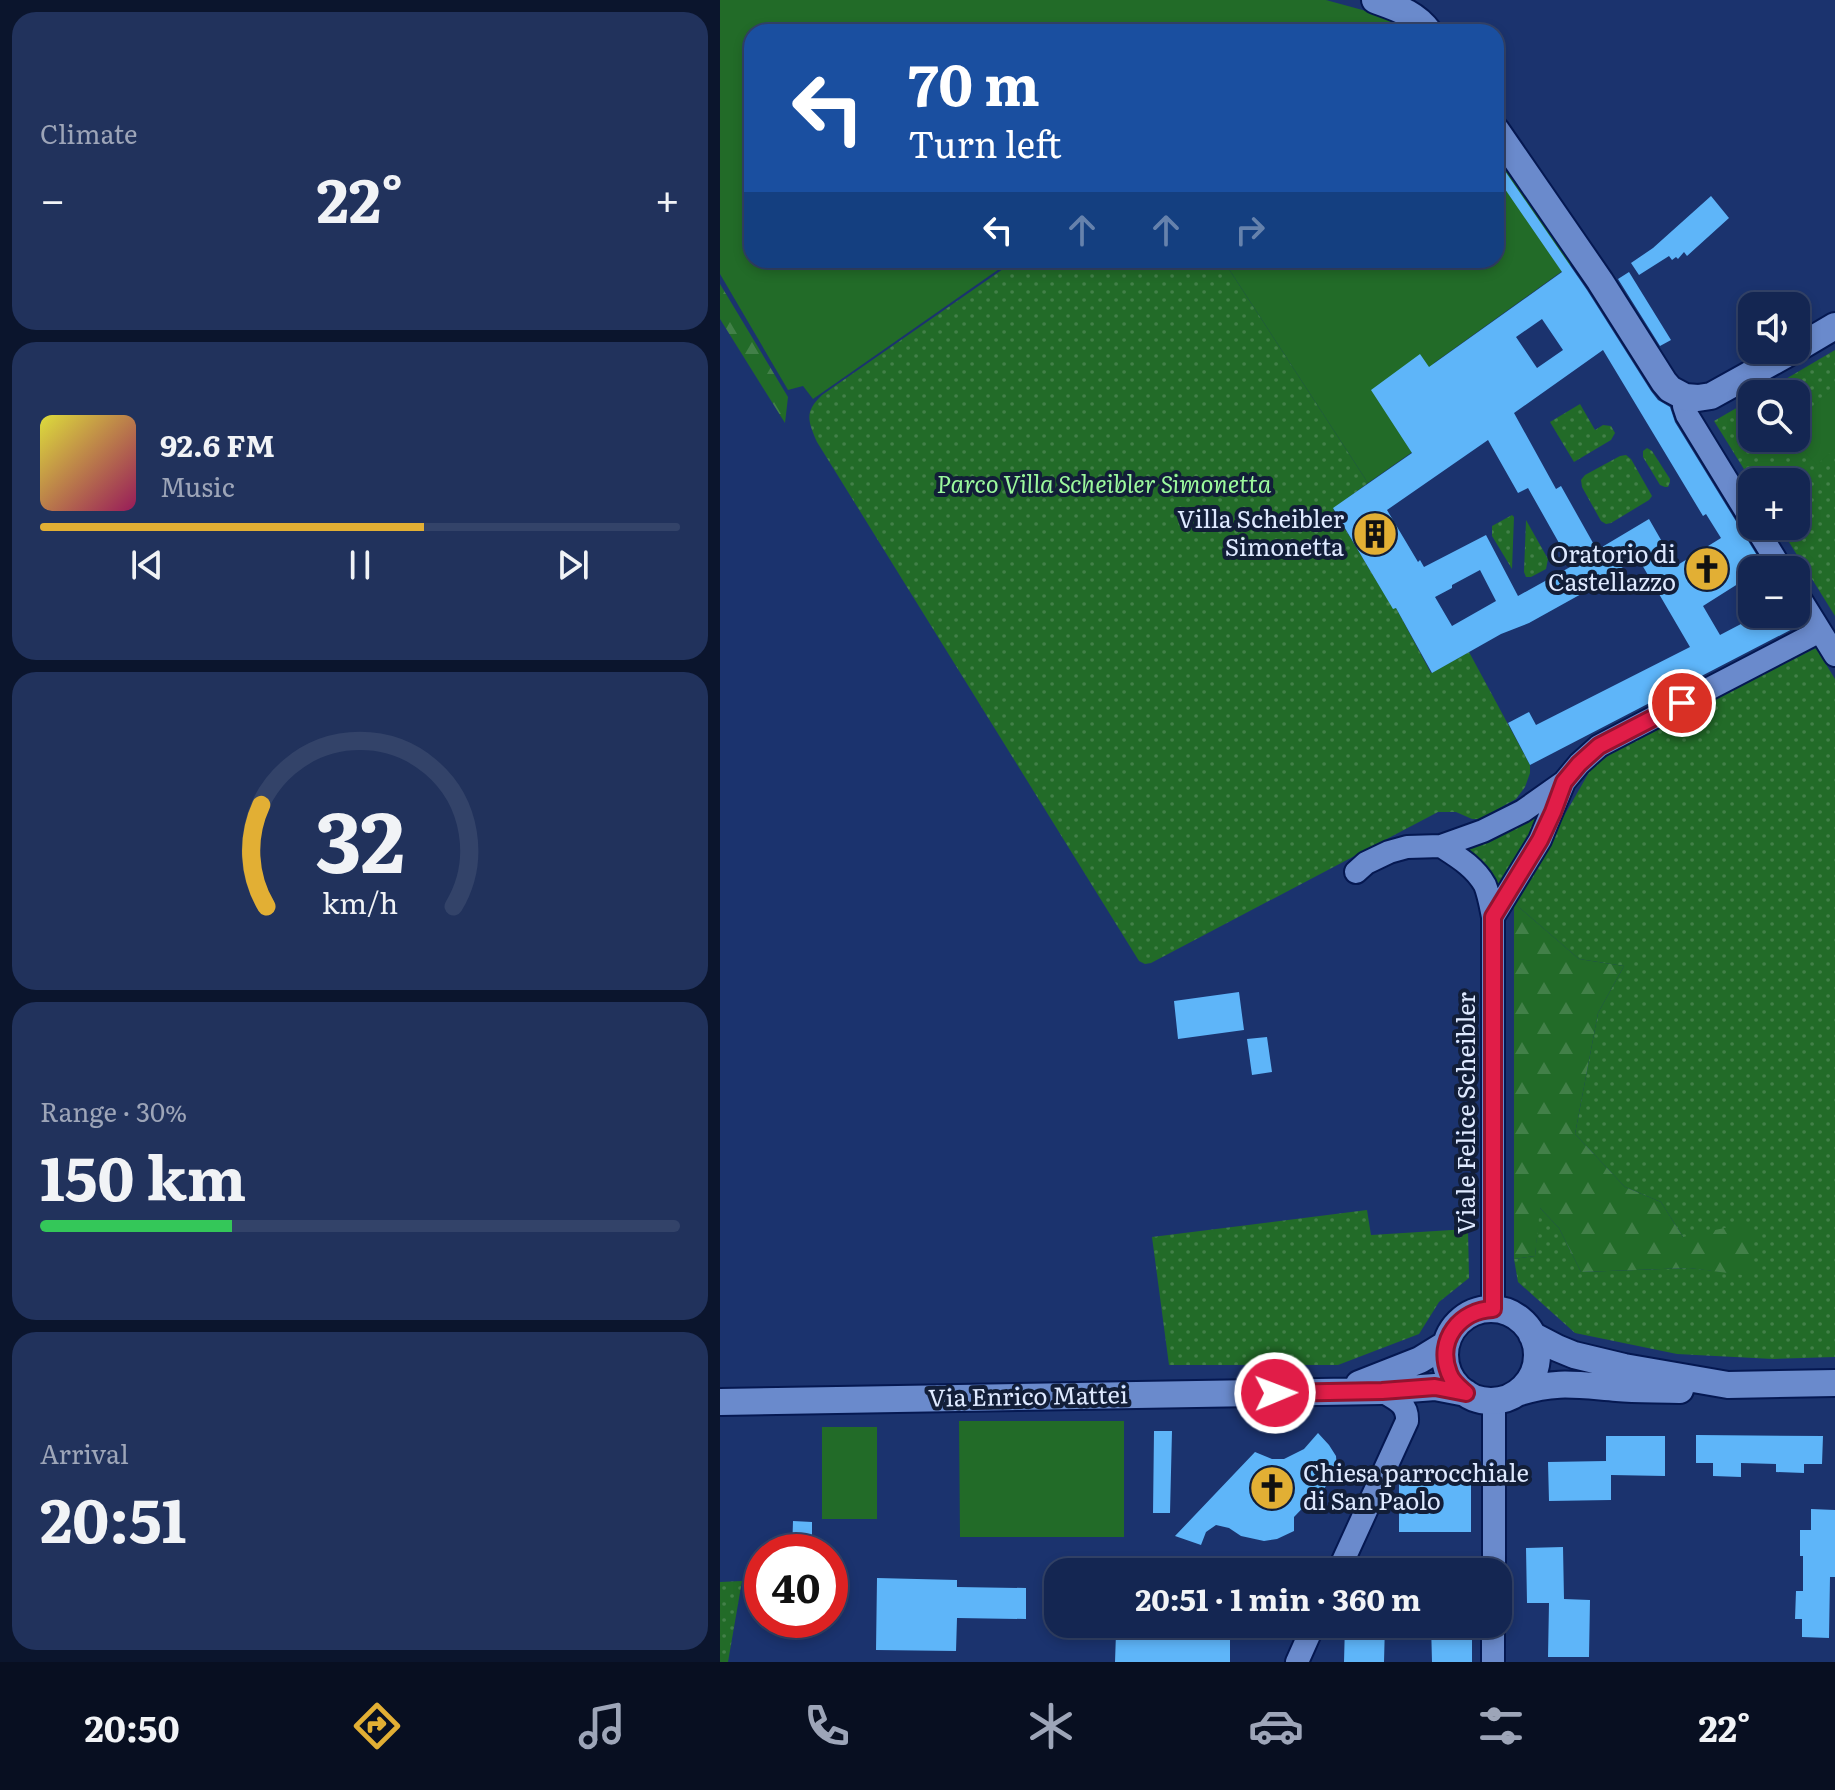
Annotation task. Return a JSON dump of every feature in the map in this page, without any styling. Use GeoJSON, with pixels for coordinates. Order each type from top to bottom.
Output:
{"type":"FeatureCollection","features":[{"type":"Feature","properties":{"kind":"street"},"geometry":{"type":"LineString","coordinates":[[1375,0],[1410,13],[1422,24]]}},
{"type":"Feature","properties":{"kind":"street"},"geometry":{"type":"LineString","coordinates":[[1504,142],[1600,281],[1657,374],[1670,389],[1685,397],[1711,396],[1768,364]]}},
{"type":"Feature","properties":{"kind":"street"},"geometry":{"type":"LineString","coordinates":[[1810,340],[1835,326]]}},
{"type":"Feature","properties":{"kind":"street"},"geometry":{"type":"LineString","coordinates":[[1685,397],[1687,415],[1738,498]]}},
{"type":"Feature","properties":{"kind":"street"},"geometry":{"type":"LineString","coordinates":[[1810,615],[1835,655]]}},
{"type":"Feature","properties":{"kind":"street"},"geometry":{"type":"LineString","coordinates":[[1356,872],[1366,863],[1389,852],[1407,847],[1441,846],[1483,831],[1523,811],[1564,782],[1599,746],[1820,631]]}},
{"type":"Feature","properties":{"kind":"street"},"geometry":{"type":"LineString","coordinates":[[1493,917],[1540,840],[1564,782]]}},
{"type":"Feature","properties":{"kind":"street","name":"Viale Felice Scheibler"},"geometry":{"type":"LineString","coordinates":[[1441,846],[1474,870],[1485,886],[1493,917],[1493,1309]]}},
{"type":"Feature","properties":{"kind":"street"},"geometry":{"type":"LineString","coordinates":[[1495,1558],[1506,1397],[1531,1378],[1537,1360],[1537,1347],[1526,1324],[1505,1311],[1483,1309],[1464,1318],[1449,1334],[1446,1359],[1454,1383],[1478,1399],[1506,1397],[1533,1387],[1565,1383],[1687,1390],[1728,1385]]}},
{"type":"Feature","properties":{"kind":"street"},"geometry":{"type":"LineString","coordinates":[[1532,1335],[1574,1355],[1728,1385],[1835,1383]]}},
{"type":"Feature","properties":{"kind":"street","name":"Via Enrico Mattei"},"geometry":{"type":"LineString","coordinates":[[1337,1392],[1414,1363],[1446,1344]]}},
{"type":"Feature","properties":{"kind":"street","name":"Via Enrico Mattei"},"geometry":{"type":"LineString","coordinates":[[720,1402],[1337,1392],[1435,1387],[1466,1393]]}},
{"type":"Feature","properties":{"kind":"street"},"geometry":{"type":"LineString","coordinates":[[1344,1558],[1407,1421],[1402,1403],[1382,1391]]}},
{"type":"Feature","properties":{"kind":"street"},"geometry":{"type":"LineString","coordinates":[[1297,1662],[1308,1638]]}},
{"type":"Feature","properties":{"kind":"street"},"geometry":{"type":"LineString","coordinates":[[1493,1638],[1493,1662]]}},
{"type":"Feature","properties":{"kind":"green space"},"geometry":{"type":"Polygon","coordinates":[[[720,0],[1326,0],[1411,24],[744,24],[744,268],[1001,268],[813,399],[803,386],[788,390],[720,274],[720,0]]]}},
{"type":"Feature","properties":{"kind":"green space"},"geometry":{"type":"Polygon","coordinates":[[[1504,160],[1575,262],[1434,363],[1428,441],[1368,483],[1228,268],[1504,268],[1504,160]]]}},
{"type":"Feature","properties":{"kind":"green space","name":"Parco Villa Scheibler Simonetta"},"geometry":{"type":"Polygon","coordinates":[[[1005,268],[1228,268],[1368,483],[1333,509],[1393,608],[1396,608],[1431,673],[1469,652],[1530,765],[1525,787],[1516,799],[1480,819],[1456,812],[1438,812],[1151,963],[1139,961],[817,442],[809,417],[812,407],[822,395],[1005,268]]]}},
{"type":"Feature","properties":{"kind":"green space"},"geometry":{"type":"Polygon","coordinates":[[[720,284],[788,397],[785,423],[720,319],[720,284]]]}},
{"type":"Feature","properties":{"kind":"green space"},"geometry":{"type":"Polygon","coordinates":[[[1835,350],[1835,616],[1810,576],[1810,556],[1798,556],[1788,540],[1810,540],[1810,468],[1743,468],[1714,421],[1738,407],[1738,452],[1810,452],[1810,380],[1784,380],[1835,350]]]}},
{"type":"Feature","properties":{"kind":"green space"},"geometry":{"type":"Polygon","coordinates":[[[1835,387],[1835,448],[1817,465],[1805,452],[1810,452],[1810,410],[1835,387]]]}},
{"type":"Feature","properties":{"kind":"green space"},"geometry":{"type":"Polygon","coordinates":[[[1580,404],[1595,430],[1603,425],[1611,426],[1615,433],[1611,440],[1574,462],[1550,422],[1580,404]]]}},
{"type":"Feature","properties":{"kind":"green space"},"geometry":{"type":"Polygon","coordinates":[[[1647,448],[1670,479],[1668,487],[1660,485],[1643,457],[1643,451],[1647,448]]]}},
{"type":"Feature","properties":{"kind":"green space"},"geometry":{"type":"Polygon","coordinates":[[[1626,455],[1652,496],[1606,524],[1601,521],[1581,480],[1585,475],[1626,455]]]}},
{"type":"Feature","properties":{"kind":"green space"},"geometry":{"type":"Polygon","coordinates":[[[1512,515],[1512,569],[1492,536],[1492,526],[1512,515]]]}},
{"type":"Feature","properties":{"kind":"green space"},"geometry":{"type":"Polygon","coordinates":[[[1526,520],[1548,559],[1546,569],[1531,577],[1526,577],[1524,572],[1526,520]]]}},
{"type":"Feature","properties":{"kind":"green space"},"geometry":{"type":"Polygon","coordinates":[[[1816,648],[1835,679],[1835,1357],[1773,1359],[1677,1354],[1575,1333],[1518,1282],[1514,1259],[1535,1256],[1539,1207],[1559,1228],[1581,1272],[1689,1268],[1751,1275],[1683,1237],[1661,1202],[1625,1187],[1575,1134],[1598,1013],[1624,966],[1579,959],[1514,903],[1591,769],[1622,745],[1816,648]]]}},
{"type":"Feature","properties":{"kind":"green space"},"geometry":{"type":"Polygon","coordinates":[[[1553,799],[1499,898],[1451,847],[1553,799]]]}},
{"type":"Feature","properties":{"kind":"green space"},"geometry":{"type":"Polygon","coordinates":[[[1514,903],[1579,959],[1624,966],[1598,1013],[1575,1134],[1625,1187],[1661,1202],[1683,1237],[1752,1222],[1751,1276],[1689,1268],[1581,1272],[1559,1228],[1540,1208],[1535,1256],[1514,1259],[1514,903]]]}},
{"type":"Feature","properties":{"kind":"green space"},"geometry":{"type":"Polygon","coordinates":[[[1367,1210],[1371,1235],[1468,1229],[1469,1278],[1439,1302],[1419,1334],[1338,1365],[1169,1365],[1152,1237],[1367,1210]]]}},
{"type":"Feature","properties":{"kind":"green space"},"geometry":{"type":"Polygon","coordinates":[[[959,1421],[1124,1421],[1124,1537],[960,1537],[959,1421]]]}},
{"type":"Feature","properties":{"kind":"green space"},"geometry":{"type":"Polygon","coordinates":[[[822,1427],[877,1427],[877,1519],[822,1519],[822,1427]]]}},
{"type":"Feature","properties":{"kind":"green space"},"geometry":{"type":"Polygon","coordinates":[[[742,1581],[728,1662],[720,1662],[720,1582],[742,1581]]]}},
{"type":"Feature","properties":{"kind":"building"},"geometry":{"type":"Polygon","coordinates":[[[1504,170],[1587,290],[1651,391],[1670,407],[1675,422],[1738,524],[1738,540],[1748,540],[1757,556],[1738,556],[1738,584],[1703,606],[1720,635],[1738,626],[1738,628],[1794,628],[1530,765],[1508,723],[1529,712],[1536,725],[1690,647],[1638,558],[1583,593],[1432,673],[1396,608],[1393,609],[1333,508],[1412,453],[1371,390],[1420,354],[1429,367],[1562,272],[1504,188],[1504,170]],[[1542,319],[1516,337],[1537,368],[1563,350],[1542,319]],[[1603,350],[1514,413],[1556,489],[1561,486],[1597,550],[1649,519],[1676,566],[1721,538],[1706,514],[1703,516],[1603,350]],[[1488,440],[1387,510],[1424,567],[1486,535],[1518,596],[1572,566],[1528,488],[1518,493],[1488,440]],[[1480,570],[1435,597],[1452,626],[1496,601],[1480,570]]]}},
{"type":"Feature","properties":{"kind":"building"},"geometry":{"type":"Polygon","coordinates":[[[1711,196],[1729,218],[1687,256],[1684,252],[1678,259],[1672,260],[1669,256],[1639,275],[1631,263],[1653,248],[1711,196]]]}},
{"type":"Feature","properties":{"kind":"building"},"geometry":{"type":"Polygon","coordinates":[[[1629,272],[1671,340],[1660,346],[1618,279],[1629,272]]]}},
{"type":"Feature","properties":{"kind":"building"},"geometry":{"type":"Polygon","coordinates":[[[1239,992],[1244,1030],[1178,1039],[1174,1001],[1239,992]]]}},
{"type":"Feature","properties":{"kind":"building"},"geometry":{"type":"Polygon","coordinates":[[[1267,1037],[1272,1072],[1252,1075],[1247,1039],[1267,1037]]]}},
{"type":"Feature","properties":{"kind":"building"},"geometry":{"type":"Polygon","coordinates":[[[1154,1431],[1172,1431],[1170,1513],[1153,1513],[1154,1431]]]}},
{"type":"Feature","properties":{"kind":"building","name":"Chiesa parrocchiale di San Paolo"},"geometry":{"type":"Polygon","coordinates":[[[1318,1433],[1336,1456],[1337,1470],[1321,1493],[1317,1493],[1294,1517],[1294,1531],[1264,1541],[1241,1536],[1229,1528],[1216,1525],[1206,1532],[1201,1545],[1175,1536],[1255,1452],[1272,1459],[1284,1459],[1304,1449],[1318,1433]]]}},
{"type":"Feature","properties":{"kind":"building"},"geometry":{"type":"Polygon","coordinates":[[[1696,1435],[1823,1436],[1822,1464],[1804,1464],[1804,1473],[1776,1472],[1776,1464],[1741,1463],[1741,1477],[1713,1476],[1713,1463],[1696,1463],[1696,1435]]]}},
{"type":"Feature","properties":{"kind":"building"},"geometry":{"type":"Polygon","coordinates":[[[1606,1436],[1665,1436],[1665,1476],[1611,1475],[1611,1500],[1549,1501],[1548,1462],[1606,1461],[1606,1436]]]}},
{"type":"Feature","properties":{"kind":"building"},"geometry":{"type":"Polygon","coordinates":[[[1399,1483],[1471,1483],[1471,1532],[1399,1532],[1399,1483]]]}},
{"type":"Feature","properties":{"kind":"building"},"geometry":{"type":"Polygon","coordinates":[[[1811,1509],[1835,1510],[1835,1577],[1830,1577],[1829,1638],[1802,1637],[1802,1619],[1795,1619],[1796,1591],[1803,1591],[1800,1530],[1811,1530],[1811,1509]]]}},
{"type":"Feature","properties":{"kind":"building"},"geometry":{"type":"Polygon","coordinates":[[[793,1521],[812,1522],[812,1534],[793,1534],[793,1521]]]}},
{"type":"Feature","properties":{"kind":"building"},"geometry":{"type":"Polygon","coordinates":[[[1563,1547],[1564,1599],[1590,1600],[1589,1657],[1548,1657],[1549,1603],[1527,1603],[1526,1548],[1563,1547]]]}},
{"type":"Feature","properties":{"kind":"building"},"geometry":{"type":"Polygon","coordinates":[[[877,1578],[957,1580],[957,1587],[1026,1588],[1026,1619],[957,1618],[956,1651],[876,1650],[877,1578]]]}},
{"type":"Feature","properties":{"kind":"building"},"geometry":{"type":"Polygon","coordinates":[[[1116,1638],[1230,1638],[1230,1662],[1115,1662],[1116,1638]]]}},
{"type":"Feature","properties":{"kind":"building"},"geometry":{"type":"Polygon","coordinates":[[[1345,1638],[1385,1638],[1384,1662],[1344,1662],[1345,1638]]]}},
{"type":"Feature","properties":{"kind":"building"},"geometry":{"type":"Polygon","coordinates":[[[1431,1638],[1472,1638],[1472,1662],[1432,1662],[1431,1638]]]}},
{"type":"Feature","properties":{"kind":"place","name":"Villa Scheibler Simonetta"},"geometry":{"type":"Point","coordinates":[1375,534]}},
{"type":"Feature","properties":{"kind":"place","name":"Oratorio di Castellazzo"},"geometry":{"type":"Point","coordinates":[1707,569]}},
{"type":"Feature","properties":{"kind":"place","name":"Chiesa parrocchiale di San Paolo"},"geometry":{"type":"Point","coordinates":[1272,1488]}},
{"type":"Feature","properties":{"kind":"route"},"geometry":{"type":"LineString","coordinates":[[1275,1393],[1435,1387],[1466,1393],[1454,1383],[1449,1373],[1446,1344],[1449,1334],[1464,1318],[1483,1309],[1493,1309],[1493,917],[1540,840],[1564,782],[1579,764],[1599,746],[1682,703]]}}]}
